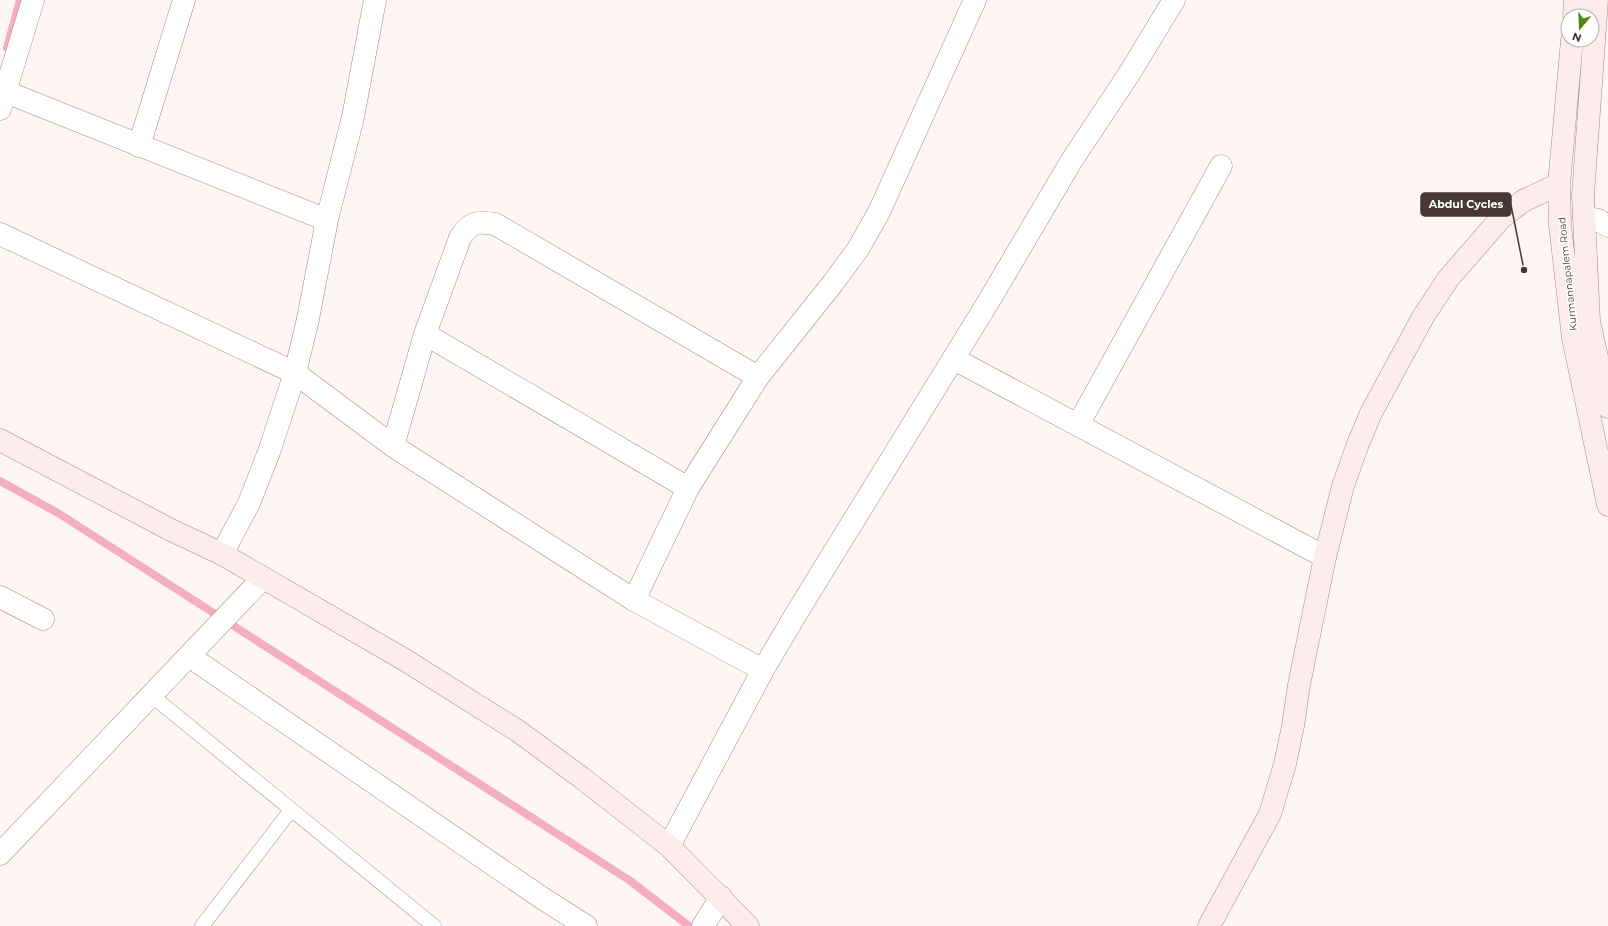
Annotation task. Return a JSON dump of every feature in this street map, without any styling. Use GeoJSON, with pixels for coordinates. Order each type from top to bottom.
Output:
{"type":"FeatureCollection","features":[{"type":"Feature","properties":{"kind":"street"},"geometry":{"type":"LineString","coordinates":[[33,0],[3,101],[139,146],[327,220]]}},
{"type":"Feature","properties":{"kind":"street"},"geometry":{"type":"LineString","coordinates":[[139,146],[184,0]]}},
{"type":"Feature","properties":{"kind":"street"},"geometry":{"type":"LineString","coordinates":[[222,554],[249,503],[269,452],[295,373],[308,319],[327,220],[353,117],[375,0]]}},
{"type":"Feature","properties":{"kind":"street"},"geometry":{"type":"LineString","coordinates":[[634,600],[688,488],[758,378],[858,249],[879,212],[975,0]]}},
{"type":"Feature","properties":{"kind":"street"},"geometry":{"type":"LineString","coordinates":[[1597,0],[1583,195],[1589,321],[1608,407]]}},
{"type":"Feature","properties":{"kind":"street"},"geometry":{"type":"LineString","coordinates":[[669,846],[763,670],[954,359],[1072,160],[1129,74],[1170,1]]}},
{"type":"Feature","properties":{"kind":"street","name":"Kurmannapalem Road"},"geometry":{"type":"LineString","coordinates":[[1571,48],[1559,184],[1560,225],[1573,338],[1608,504]]}},
{"type":"Feature","properties":{"kind":"street"},"geometry":{"type":"LineString","coordinates":[[1078,425],[1222,166]]}},
{"type":"Feature","properties":{"kind":"street"},"geometry":{"type":"LineString","coordinates":[[1209,926],[1270,814],[1285,764],[1325,557],[1343,486],[1358,444],[1389,379],[1423,317],[1448,279],[1501,218],[1523,201],[1559,184]]}},
{"type":"Feature","properties":{"kind":"street"},"geometry":{"type":"LineString","coordinates":[[1584,217],[1598,220],[1608,226]]}},
{"type":"Feature","properties":{"kind":"street"},"geometry":{"type":"LineString","coordinates":[[393,446],[425,334],[460,238],[468,226],[481,222],[495,224],[758,378]]}},
{"type":"Feature","properties":{"kind":"street"},"geometry":{"type":"LineString","coordinates":[[0,234],[295,373],[393,446],[634,600],[763,670]]}},
{"type":"Feature","properties":{"kind":"street"},"geometry":{"type":"LineString","coordinates":[[425,334],[688,488]]}},
{"type":"Feature","properties":{"kind":"street"},"geometry":{"type":"LineString","coordinates":[[954,359],[1325,557]]}},
{"type":"Feature","properties":{"kind":"street"},"geometry":{"type":"LineString","coordinates":[[0,440],[171,530],[222,554],[405,660],[518,731],[582,778],[669,846],[748,926]]}},
{"type":"Feature","properties":{"kind":"street"},"geometry":{"type":"LineString","coordinates":[[0,854],[262,578]]}},
{"type":"Feature","properties":{"kind":"street"},"geometry":{"type":"LineString","coordinates":[[0,597],[43,619]]}},
{"type":"Feature","properties":{"kind":"street"},"geometry":{"type":"LineString","coordinates":[[189,656],[542,898],[586,926]]}},
{"type":"Feature","properties":{"kind":"street"},"geometry":{"type":"LineString","coordinates":[[704,924],[721,897]]}},
{"type":"Feature","properties":{"kind":"lane"},"geometry":{"type":"LineString","coordinates":[[151,695],[434,926]]}},
{"type":"Feature","properties":{"kind":"lane"},"geometry":{"type":"LineString","coordinates":[[202,926],[291,810]]}},
{"type":"Feature","properties":{"kind":"waterway"},"geometry":{"type":"LineString","coordinates":[[7,48],[20,0]]}},
{"type":"Feature","properties":{"kind":"waterway"},"geometry":{"type":"LineString","coordinates":[[0,481],[58,513],[629,880],[689,926]]}},
{"type":"Feature","properties":{"kind":"place","name":"Abdul Cycles"},"geometry":{"type":"Point","coordinates":[1524,270]}}]}
